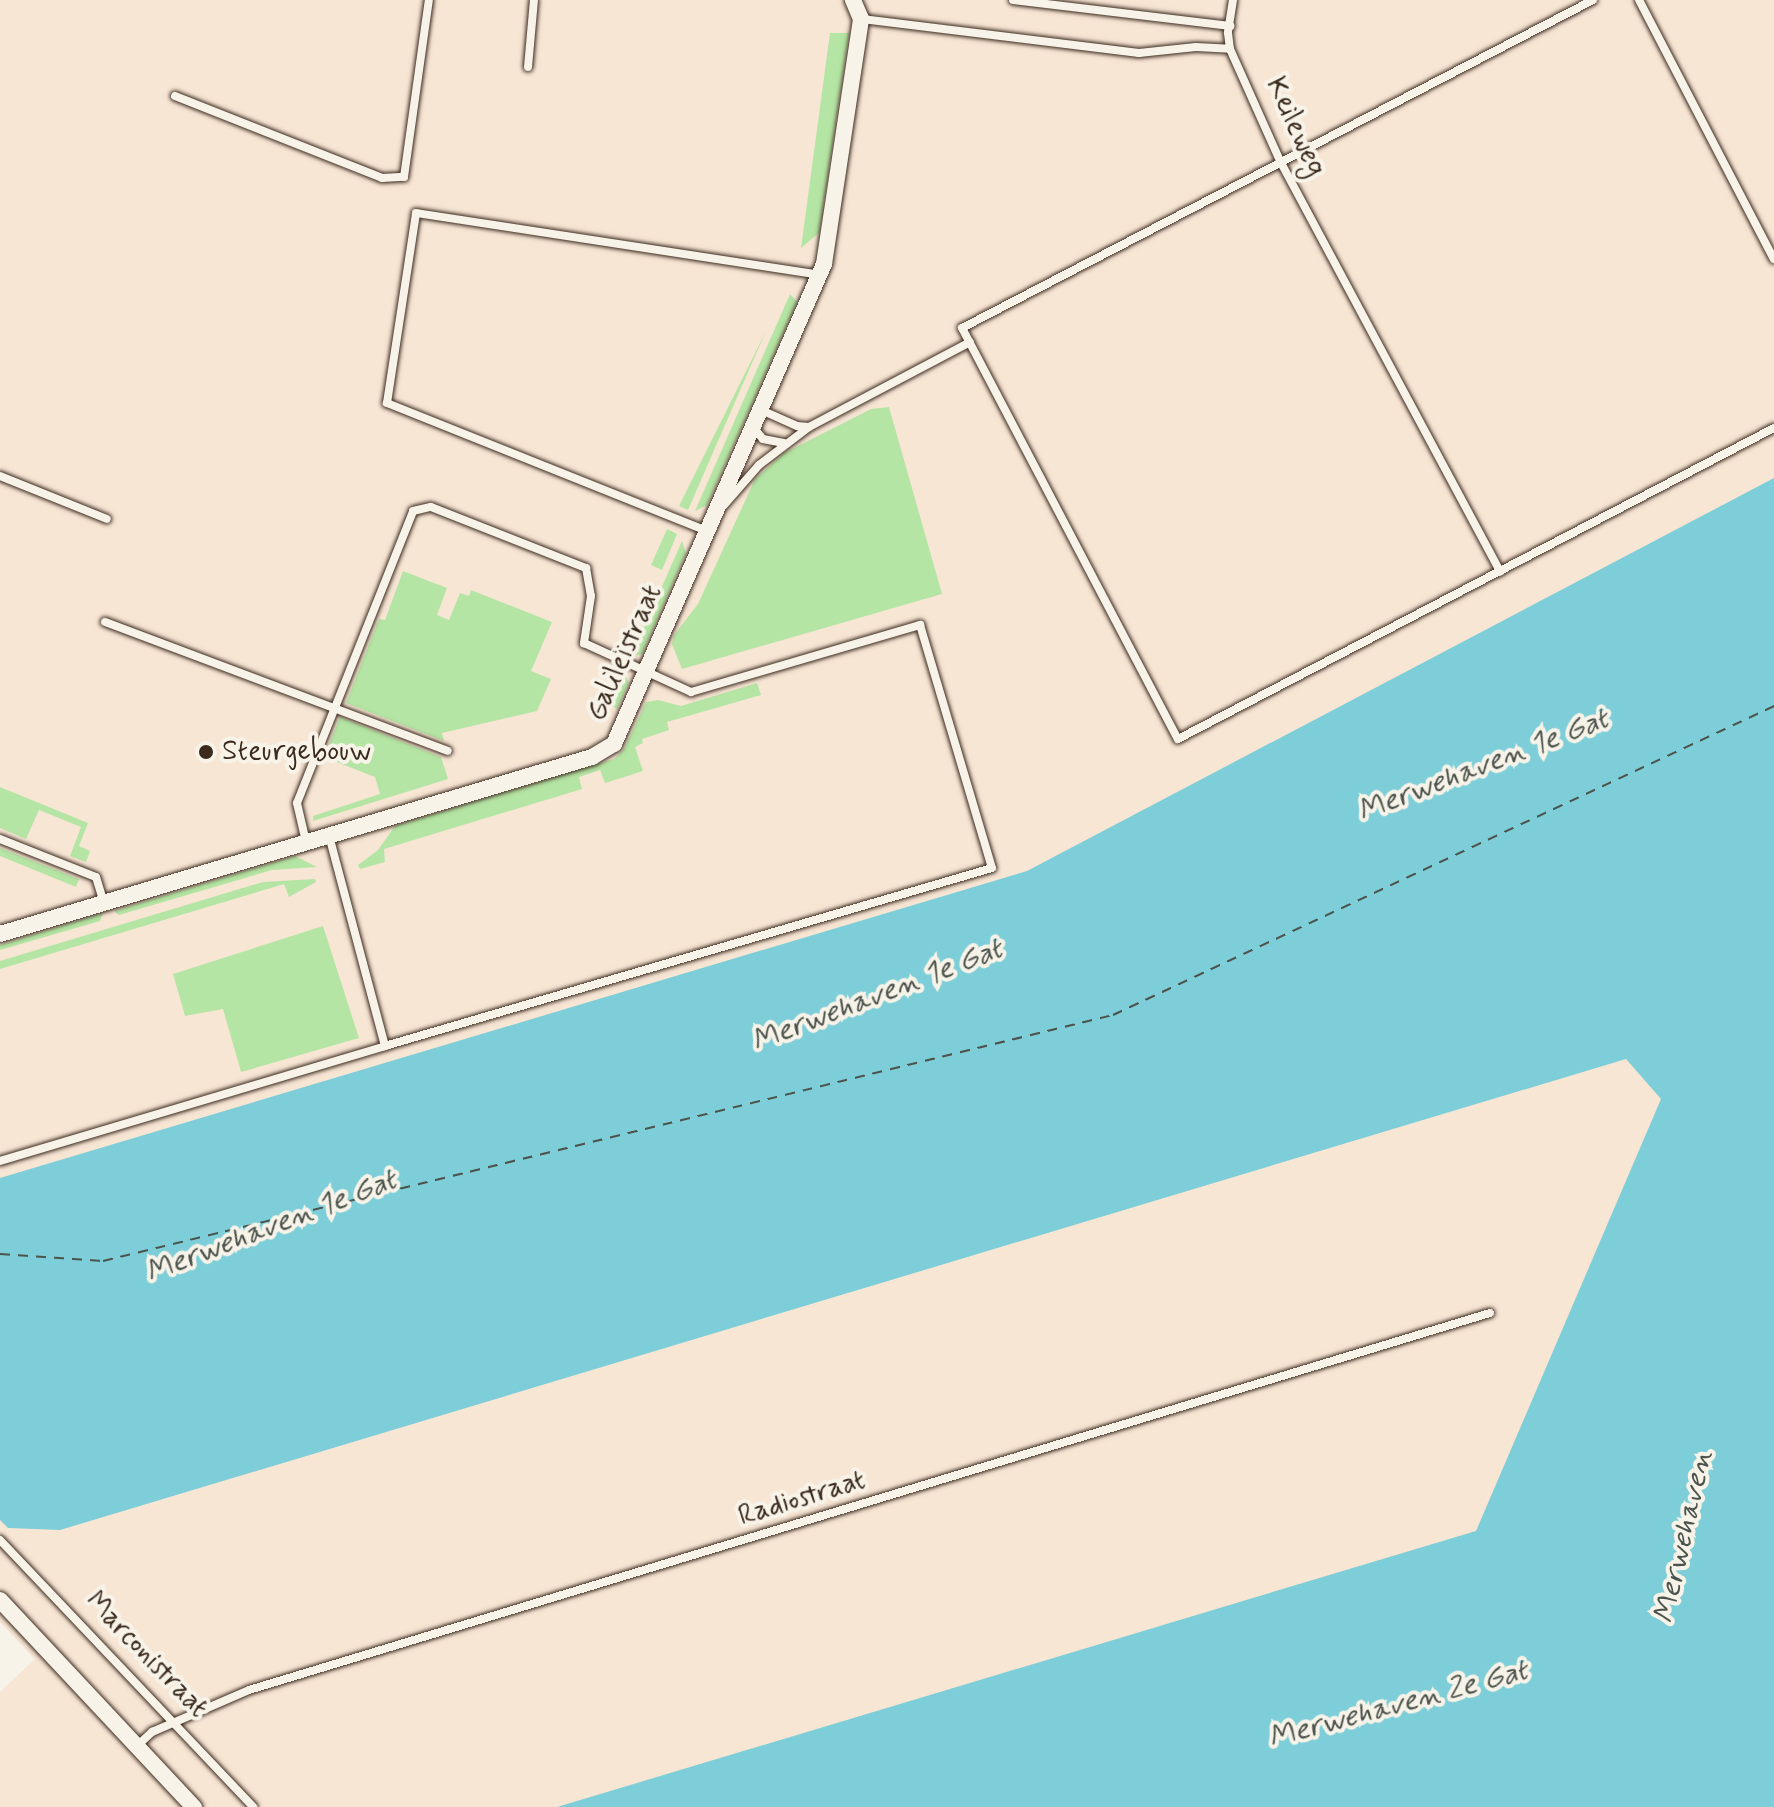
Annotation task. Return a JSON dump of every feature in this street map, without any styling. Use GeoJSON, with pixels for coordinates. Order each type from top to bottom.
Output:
{"type":"FeatureCollection","features":[{"type":"Feature","properties":{"kind":"street"},"geometry":{"type":"LineString","coordinates":[[856,1],[861,19]]}},
{"type":"Feature","properties":{"kind":"street","name":"Galileïstraat"},"geometry":{"type":"LineString","coordinates":[[0,934],[602,754],[614,744],[820,275],[829,248],[861,19]]}},
{"type":"Feature","properties":{"kind":"street"},"geometry":{"type":"LineString","coordinates":[[0,1600],[194,1807]]}},
{"type":"Feature","properties":{"kind":"lane"},"geometry":{"type":"LineString","coordinates":[[175,96],[382,178],[404,177],[429,0]]}},
{"type":"Feature","properties":{"kind":"lane"},"geometry":{"type":"LineString","coordinates":[[528,67],[534,0]]}},
{"type":"Feature","properties":{"kind":"lane"},"geometry":{"type":"LineString","coordinates":[[1013,0],[1230,26]]}},
{"type":"Feature","properties":{"kind":"lane"},"geometry":{"type":"LineString","coordinates":[[861,19],[1139,53],[1196,47],[1230,49],[1233,0]]}},
{"type":"Feature","properties":{"kind":"lane"},"geometry":{"type":"LineString","coordinates":[[1593,0],[962,328],[1178,739],[1774,428]]}},
{"type":"Feature","properties":{"kind":"lane"},"geometry":{"type":"LineString","coordinates":[[1639,0],[1774,259]]}},
{"type":"Feature","properties":{"kind":"lane","name":"Keileweg"},"geometry":{"type":"LineString","coordinates":[[1230,49],[1280,161],[1500,572]]}},
{"type":"Feature","properties":{"kind":"lane"},"geometry":{"type":"LineString","coordinates":[[708,531],[387,403],[416,213],[820,275]]}},
{"type":"Feature","properties":{"kind":"lane"},"geometry":{"type":"LineString","coordinates":[[715,514],[759,465],[784,443],[970,342]]}},
{"type":"Feature","properties":{"kind":"lane"},"geometry":{"type":"LineString","coordinates":[[761,410],[797,426],[809,427]]}},
{"type":"Feature","properties":{"kind":"lane"},"geometry":{"type":"LineString","coordinates":[[753,427],[763,439],[784,443]]}},
{"type":"Feature","properties":{"kind":"lane"},"geometry":{"type":"LineString","coordinates":[[0,476],[107,519]]}},
{"type":"Feature","properties":{"kind":"lane"},"geometry":{"type":"LineString","coordinates":[[0,1161],[992,868],[920,625],[691,692],[584,643],[591,596],[586,568],[431,507],[413,511],[297,803],[306,842]]}},
{"type":"Feature","properties":{"kind":"lane"},"geometry":{"type":"LineString","coordinates":[[105,622],[448,751]]}},
{"type":"Feature","properties":{"kind":"lane"},"geometry":{"type":"LineString","coordinates":[[329,836],[385,1046]]}},
{"type":"Feature","properties":{"kind":"lane"},"geometry":{"type":"LineString","coordinates":[[0,839],[96,877],[104,903]]}},
{"type":"Feature","properties":{"kind":"lane","name":"Radiostraat"},"geometry":{"type":"LineString","coordinates":[[137,1747],[152,1732],[249,1690],[1490,1313]]}},
{"type":"Feature","properties":{"kind":"lane","name":"Marconistraat"},"geometry":{"type":"LineString","coordinates":[[0,1540],[253,1807]]}},
{"type":"Feature","properties":{"kind":"shaded area"},"geometry":{"type":"Polygon","coordinates":[[[0,0],[1774,0],[1774,1807],[0,1807],[0,1692],[35,1659],[0,1622],[0,0]]]}},
{"type":"Feature","properties":{"kind":"green space"},"geometry":{"type":"Polygon","coordinates":[[[830,33],[849,33],[819,233],[801,248],[830,33]]]}},
{"type":"Feature","properties":{"kind":"green space"},"geometry":{"type":"Polygon","coordinates":[[[790,294],[797,302],[707,505],[695,511],[790,294]]]}},
{"type":"Feature","properties":{"kind":"green space"},"geometry":{"type":"Polygon","coordinates":[[[766,331],[688,510],[679,506],[766,331]]]}},
{"type":"Feature","properties":{"kind":"green space"},"geometry":{"type":"Polygon","coordinates":[[[889,407],[942,594],[682,669],[672,644],[674,635],[698,604],[755,479],[784,453],[871,409],[889,407]]]}},
{"type":"Feature","properties":{"kind":"green space"},"geometry":{"type":"Polygon","coordinates":[[[667,529],[677,534],[662,570],[651,565],[667,529]]]}},
{"type":"Feature","properties":{"kind":"green space"},"geometry":{"type":"Polygon","coordinates":[[[682,541],[686,553],[642,654],[631,657],[682,541]]]}},
{"type":"Feature","properties":{"kind":"green space"},"geometry":{"type":"Polygon","coordinates":[[[403,571],[447,588],[437,615],[449,620],[460,593],[469,596],[471,590],[552,622],[531,671],[551,679],[537,711],[442,733],[444,741],[346,703],[379,619],[385,620],[403,571]]]}},
{"type":"Feature","properties":{"kind":"green space"},"geometry":{"type":"Polygon","coordinates":[[[624,672],[629,683],[617,709],[610,705],[624,672]]]}},
{"type":"Feature","properties":{"kind":"green space"},"geometry":{"type":"Polygon","coordinates":[[[757,683],[761,695],[667,722],[669,730],[642,739],[643,743],[635,747],[643,771],[605,783],[600,770],[579,777],[582,789],[384,849],[385,862],[360,869],[358,865],[378,850],[395,826],[614,759],[624,749],[646,702],[658,700],[681,706],[757,683]]]}},
{"type":"Feature","properties":{"kind":"green space"},"geometry":{"type":"Polygon","coordinates":[[[340,717],[441,757],[448,779],[313,821],[313,816],[380,794],[375,777],[324,757],[340,717]]]}},
{"type":"Feature","properties":{"kind":"green space"},"geometry":{"type":"Polygon","coordinates":[[[0,787],[88,823],[79,846],[90,851],[86,862],[70,856],[81,827],[39,810],[26,839],[0,828],[0,787]]]}},
{"type":"Feature","properties":{"kind":"green space"},"geometry":{"type":"Polygon","coordinates":[[[0,848],[79,879],[76,887],[0,856],[0,848]]]}},
{"type":"Feature","properties":{"kind":"green space"},"geometry":{"type":"Polygon","coordinates":[[[295,856],[317,867],[272,870],[119,915],[114,911],[295,856]]]}},
{"type":"Feature","properties":{"kind":"green space"},"geometry":{"type":"Polygon","coordinates":[[[315,879],[316,882],[289,897],[284,884],[0,969],[0,961],[263,882],[315,879]]]}},
{"type":"Feature","properties":{"kind":"green space"},"geometry":{"type":"Polygon","coordinates":[[[103,913],[100,921],[0,950],[0,945],[103,913]]]}},
{"type":"Feature","properties":{"kind":"green space"},"geometry":{"type":"Polygon","coordinates":[[[323,926],[359,1038],[241,1072],[223,1009],[185,1016],[173,974],[323,926]]]}},
{"type":"Feature","properties":{"kind":"water"},"geometry":{"type":"Polygon","coordinates":[[[1774,478],[1774,1807],[557,1807],[1476,1531],[1661,1099],[1626,1059],[60,1530],[8,1528],[0,1520],[0,1178],[1027,871],[1774,478]]]}},
{"type":"Feature","properties":{"kind":"ferry route"},"geometry":{"type":"LineString","coordinates":[[0,1254],[103,1261],[1113,1015],[1774,706]]}},
{"type":"Feature","properties":{"kind":"place","name":"Steurgebouw"},"geometry":{"type":"Point","coordinates":[206,752]}},
{"type":"Feature","properties":{"kind":"water label","name":"Merwehaven 1e Gat"},"geometry":{"type":"Point","coordinates":[1483,766]}},
{"type":"Feature","properties":{"kind":"water label","name":"Merwehaven 1e Gat"},"geometry":{"type":"Point","coordinates":[877,996]}},
{"type":"Feature","properties":{"kind":"water label","name":"Merwehaven 1e Gat"},"geometry":{"type":"Point","coordinates":[271,1227]}},
{"type":"Feature","properties":{"kind":"water label","name":"Merwehaven"},"geometry":{"type":"Point","coordinates":[1684,1537]}},
{"type":"Feature","properties":{"kind":"water label","name":"Merwehaven 2e Gat"},"geometry":{"type":"Point","coordinates":[1398,1705]}}]}
